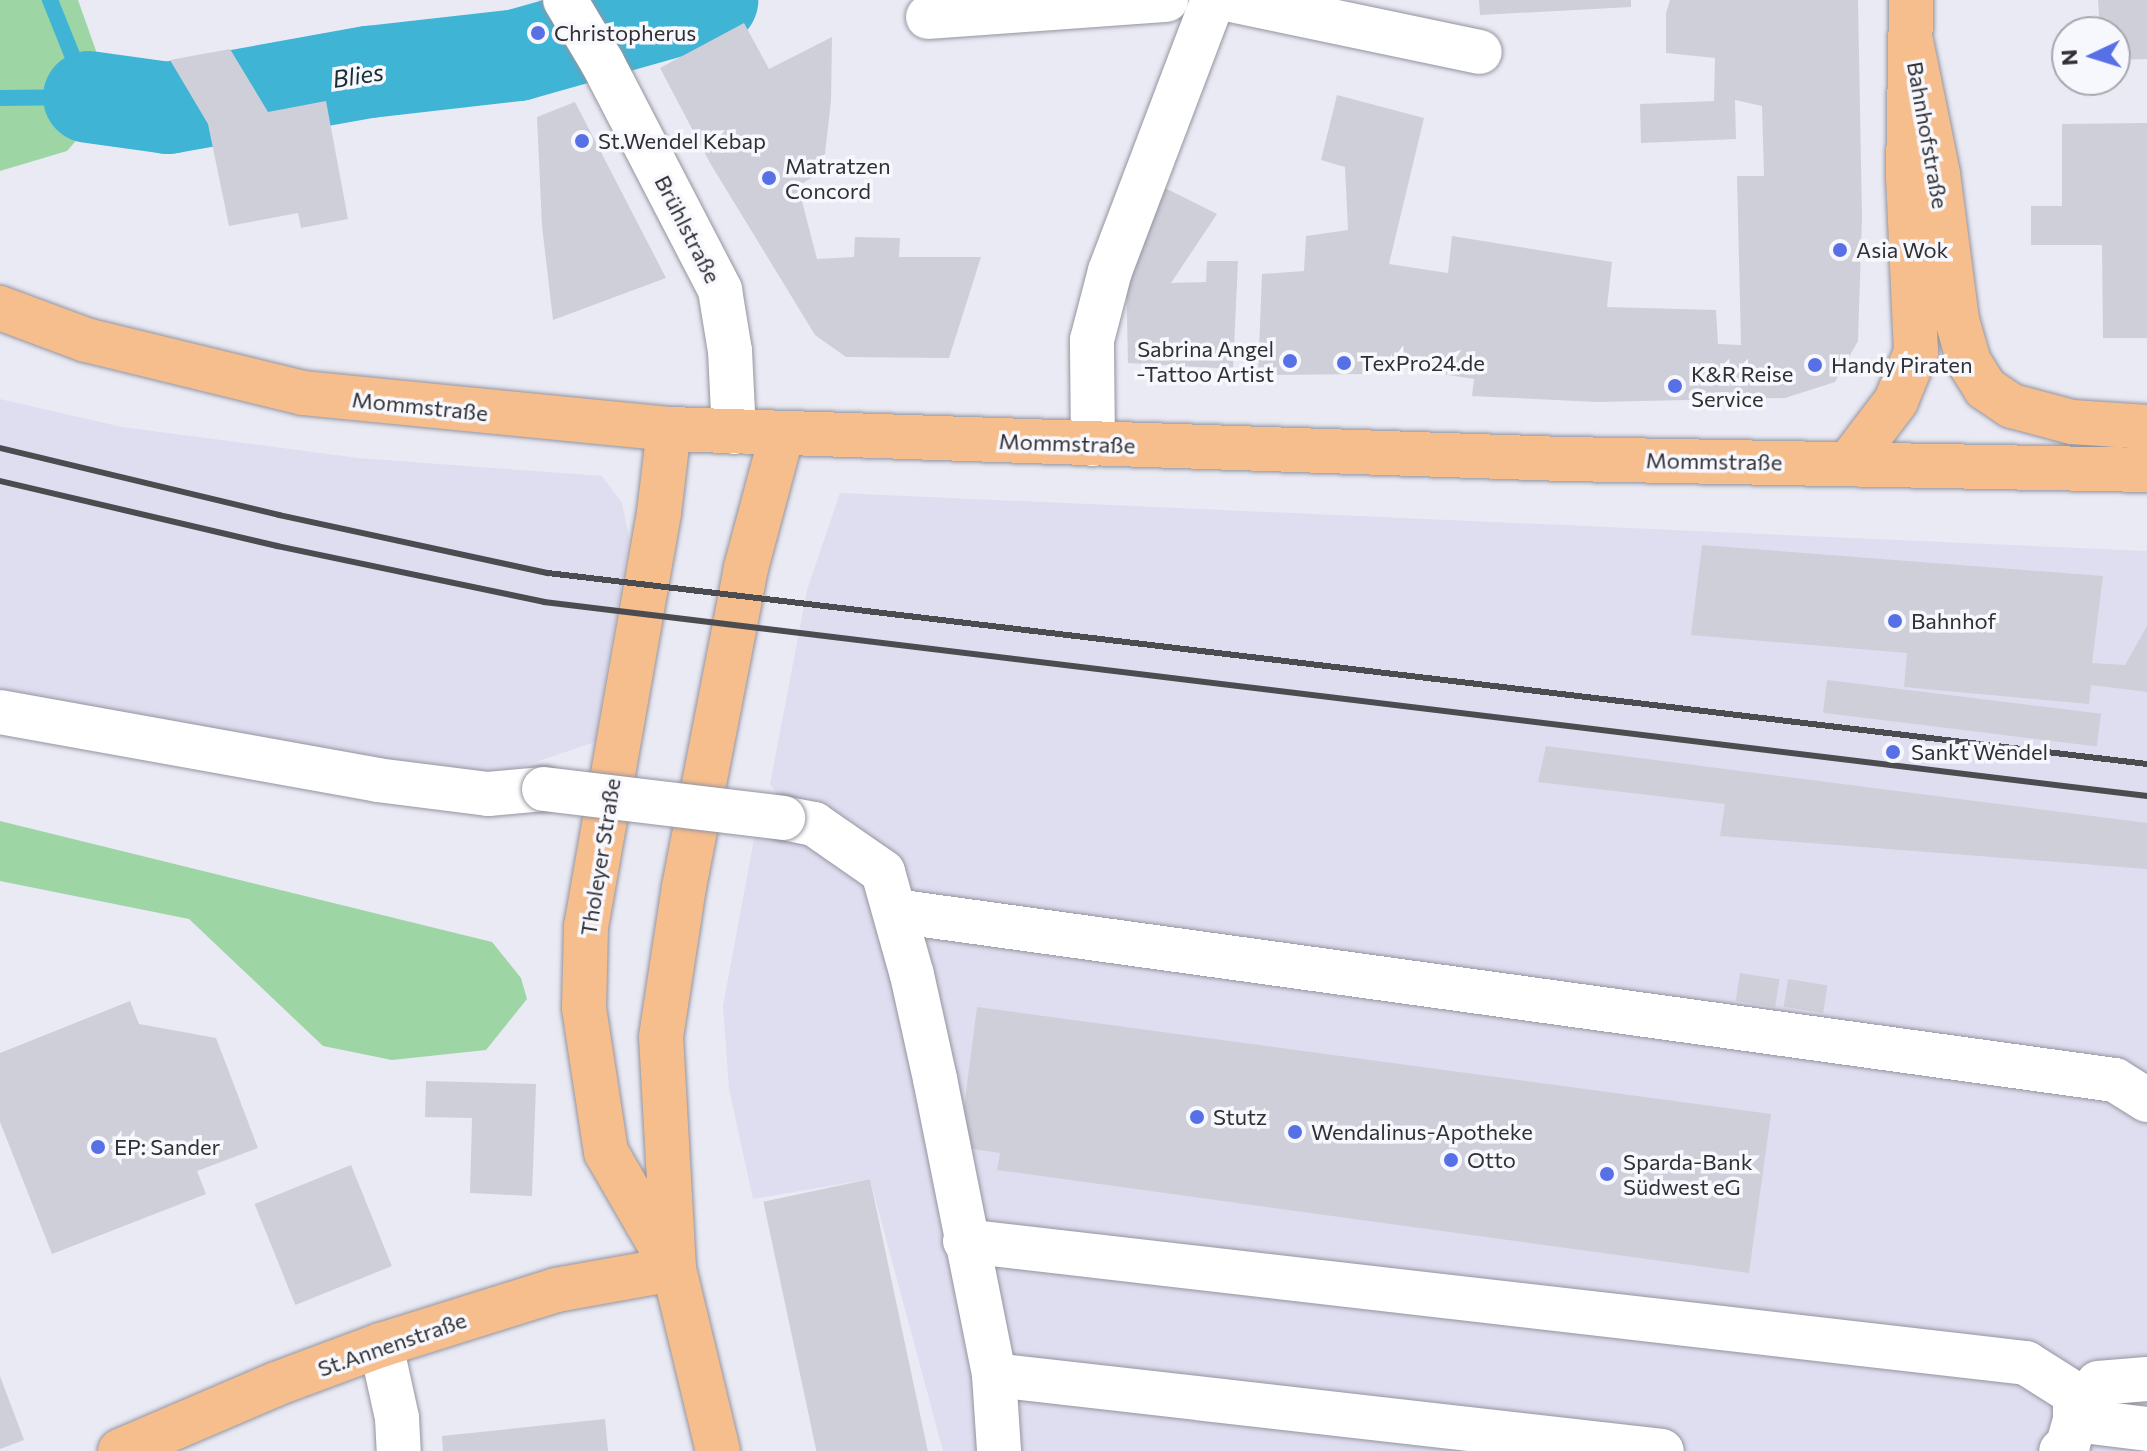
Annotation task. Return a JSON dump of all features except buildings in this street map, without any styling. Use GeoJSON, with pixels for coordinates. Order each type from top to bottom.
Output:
{"type":"FeatureCollection","features":[{"type":"Feature","properties":{"kind":"main road","name":"Bahnhofstraße"},"geometry":{"type":"LineString","coordinates":[[1911,21],[1938,174],[1957,320],[1969,362],[1985,388],[2012,406],[2072,422],[2147,427]]}},
{"type":"Feature","properties":{"kind":"main road","name":"Bahnhofstraße"},"geometry":{"type":"LineString","coordinates":[[1849,463],[1896,401],[1916,352],[1908,176],[1911,21]]}},
{"type":"Feature","properties":{"kind":"main road","name":"Mommstraße"},"geometry":{"type":"LineString","coordinates":[[0,308],[86,340],[303,393],[669,429],[1566,459],[2147,470]]}},
{"type":"Feature","properties":{"kind":"main road","name":"Tholeyer Straße"},"geometry":{"type":"LineString","coordinates":[[669,429],[659,513],[586,927],[584,1008],[606,1152],[674,1269]]}},
{"type":"Feature","properties":{"kind":"main road","name":"Tholeyer Straße"},"geometry":{"type":"LineString","coordinates":[[718,1451],[674,1269],[661,1037],[684,887],[746,568],[782,434]]}},
{"type":"Feature","properties":{"kind":"main road","name":"St.Annenstraße"},"geometry":{"type":"LineString","coordinates":[[120,1451],[276,1384],[381,1345],[556,1290],[674,1269]]}},
{"type":"Feature","properties":{"kind":"street","name":"Brühlstraße"},"geometry":{"type":"LineString","coordinates":[[565,0],[602,62],[720,290],[730,351],[734,432]]}},
{"type":"Feature","properties":{"kind":"street"},"geometry":{"type":"LineString","coordinates":[[928,17],[1166,0]]}},
{"type":"Feature","properties":{"kind":"street"},"geometry":{"type":"LineString","coordinates":[[1093,444],[1092,340],[1110,271],[1213,0]]}},
{"type":"Feature","properties":{"kind":"street"},"geometry":{"type":"LineString","coordinates":[[1231,0],[1480,52]]}},
{"type":"Feature","properties":{"kind":"street"},"geometry":{"type":"LineString","coordinates":[[0,712],[377,780],[488,794],[544,789],[783,818],[814,824],[883,872],[935,1079],[994,1375],[999,1451]]}},
{"type":"Feature","properties":{"kind":"street"},"geometry":{"type":"LineString","coordinates":[[895,911],[2115,1080],[2147,1100]]}},
{"type":"Feature","properties":{"kind":"street"},"geometry":{"type":"LineString","coordinates":[[965,1241],[2026,1363],[2075,1394],[2068,1436],[2147,1429]]}},
{"type":"Feature","properties":{"kind":"street"},"geometry":{"type":"LineString","coordinates":[[381,1345],[397,1418],[399,1451]]}},
{"type":"Feature","properties":{"kind":"street"},"geometry":{"type":"LineString","coordinates":[[994,1375],[1662,1451]]}},
{"type":"Feature","properties":{"kind":"street"},"geometry":{"type":"LineString","coordinates":[[2098,1383],[2147,1379]]}},
{"type":"Feature","properties":{"kind":"shaded area"},"geometry":{"type":"Polygon","coordinates":[[[0,399],[122,427],[358,458],[602,476],[622,503],[629,538],[595,742],[491,777],[0,696],[0,399]]]}},
{"type":"Feature","properties":{"kind":"shaded area"},"geometry":{"type":"Polygon","coordinates":[[[840,493],[2147,551],[2147,1451],[943,1451],[870,1179],[753,1199],[729,1089],[723,1006],[756,828],[776,792],[770,784],[807,590],[840,493]]]}},
{"type":"Feature","properties":{"kind":"green space"},"geometry":{"type":"Polygon","coordinates":[[[0,0],[78,0],[113,99],[67,151],[0,171],[0,0]]]}},
{"type":"Feature","properties":{"kind":"green space"},"geometry":{"type":"Polygon","coordinates":[[[0,821],[492,942],[521,978],[527,999],[486,1050],[392,1060],[323,1046],[189,919],[0,881],[0,821]]]}},
{"type":"Feature","properties":{"kind":"waterway"},"geometry":{"type":"LineString","coordinates":[[0,98],[89,97],[50,0]]}},
{"type":"Feature","properties":{"kind":"waterway","name":"Blies"},"geometry":{"type":"LineString","coordinates":[[89,97],[168,108],[369,72],[518,55],[712,0]]}},
{"type":"Feature","properties":{"kind":"railway"},"geometry":{"type":"LineString","coordinates":[[0,448],[279,515],[548,573],[2147,764]]}},
{"type":"Feature","properties":{"kind":"railway"},"geometry":{"type":"LineString","coordinates":[[0,481],[277,546],[544,602],[2147,796]]}},
{"type":"Feature","properties":{"kind":"place","name":"Christopherus"},"geometry":{"type":"Point","coordinates":[538,33]}},
{"type":"Feature","properties":{"kind":"place","name":"St.Wendel Kebap"},"geometry":{"type":"Point","coordinates":[582,141]}},
{"type":"Feature","properties":{"kind":"place","name":"Matratzen Concord"},"geometry":{"type":"Point","coordinates":[769,178]}},
{"type":"Feature","properties":{"kind":"place","name":"Asia Wok"},"geometry":{"type":"Point","coordinates":[1840,250]}},
{"type":"Feature","properties":{"kind":"place","name":"Sabrina Angel -Tattoo Artist"},"geometry":{"type":"Point","coordinates":[1290,361]}},
{"type":"Feature","properties":{"kind":"place","name":"TexPro24.de"},"geometry":{"type":"Point","coordinates":[1344,363]}},
{"type":"Feature","properties":{"kind":"place","name":"Handy Piraten"},"geometry":{"type":"Point","coordinates":[1815,365]}},
{"type":"Feature","properties":{"kind":"place","name":"K&R Reise Service"},"geometry":{"type":"Point","coordinates":[1675,386]}},
{"type":"Feature","properties":{"kind":"place","name":"Bahnhof"},"geometry":{"type":"Point","coordinates":[1895,621]}},
{"type":"Feature","properties":{"kind":"place","name":"Sankt Wendel"},"geometry":{"type":"Point","coordinates":[1893,752]}},
{"type":"Feature","properties":{"kind":"place","name":"Stutz"},"geometry":{"type":"Point","coordinates":[1197,1117]}},
{"type":"Feature","properties":{"kind":"place","name":"Wendalinus-Apotheke"},"geometry":{"type":"Point","coordinates":[1295,1132]}},
{"type":"Feature","properties":{"kind":"place","name":"EP: Sander"},"geometry":{"type":"Point","coordinates":[98,1147]}},
{"type":"Feature","properties":{"kind":"place","name":"Otto"},"geometry":{"type":"Point","coordinates":[1451,1160]}},
{"type":"Feature","properties":{"kind":"place","name":"Sparda-Bank Südwest eG"},"geometry":{"type":"Point","coordinates":[1607,1174]}}]}
